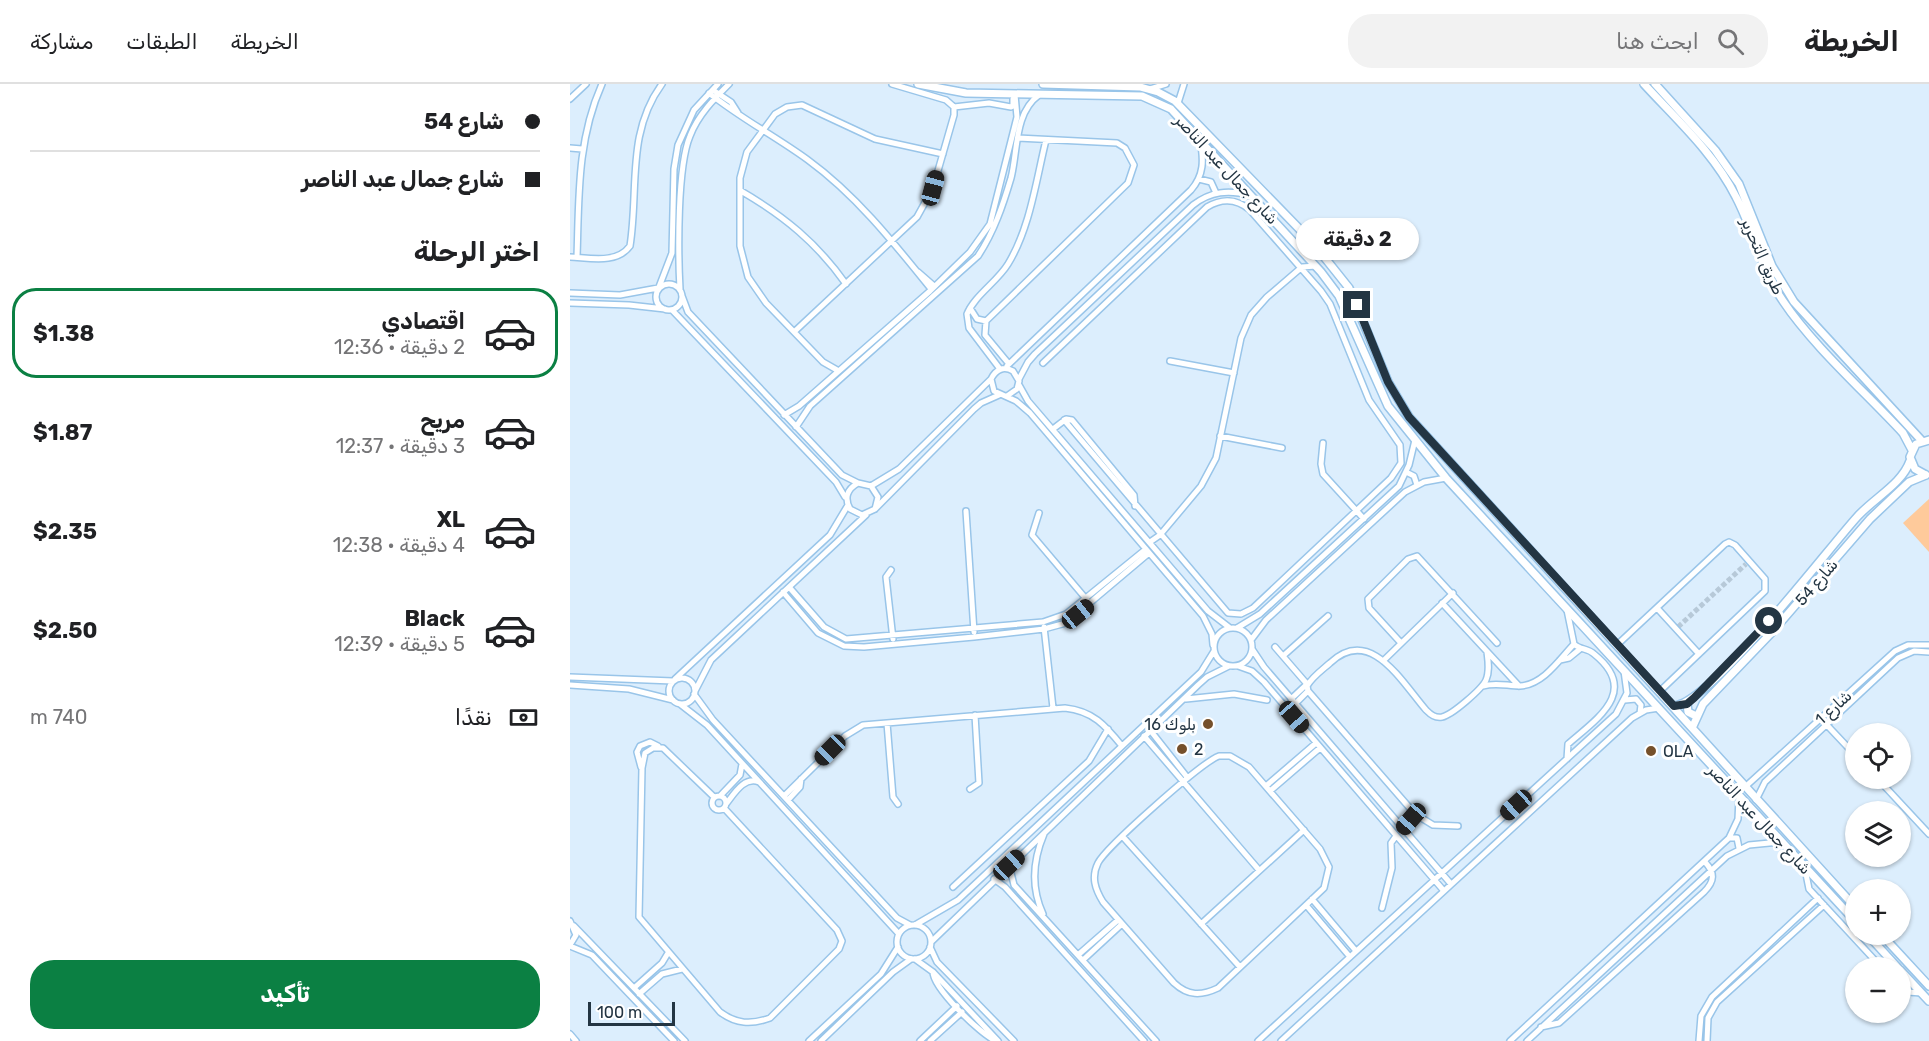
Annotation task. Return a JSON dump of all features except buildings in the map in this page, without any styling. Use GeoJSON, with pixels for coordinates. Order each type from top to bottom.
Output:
{"type":"FeatureCollection","features":[{"type":"Feature","properties":{"kind":"main road","name":"شارع جمال عبد الناصر"},"geometry":{"type":"LineString","coordinates":[[918,84],[957,92],[1013,95],[1132,95],[1153,99],[1171,110],[1303,251],[1340,296],[1388,406],[1446,478],[1845,911]]}},
{"type":"Feature","properties":{"kind":"main road","name":"شارع جمال عبد الناصر"},"geometry":{"type":"LineString","coordinates":[[1043,84],[1149,89],[1167,96],[1178,104],[1332,265],[1349,288],[1398,400],[1409,417],[1693,726],[1756,800],[1845,896]]}},
{"type":"Feature","properties":{"kind":"main road","name":"طريق التحرير"},"geometry":{"type":"LineString","coordinates":[[1644,84],[1700,145],[1726,178],[1743,210],[1770,280],[1788,309],[1903,433],[1912,450]]}},
{"type":"Feature","properties":{"kind":"main road","name":"طريق التحرير"},"geometry":{"type":"LineString","coordinates":[[1655,84],[1715,150],[1739,184],[1772,266],[1794,302],[1926,441]]}},
{"type":"Feature","properties":{"kind":"main road"},"geometry":{"type":"LineString","coordinates":[[1926,441],[1912,450],[1910,461],[1917,471],[1927,475]]}},
{"type":"Feature","properties":{"kind":"main road","name":"شارع 54"},"geometry":{"type":"LineString","coordinates":[[1687,704],[1758,633],[1858,516],[1903,475],[1910,461]]}},
{"type":"Feature","properties":{"kind":"main road","name":"شارع 54"},"geometry":{"type":"LineString","coordinates":[[1693,726],[1703,704],[1773,631],[1870,519],[1910,482],[1927,475]]}},
{"type":"Feature","properties":{"kind":"main road"},"geometry":{"type":"LineString","coordinates":[[1508,545],[1516,542],[1519,536]]}},
{"type":"Feature","properties":{"kind":"main road"},"geometry":{"type":"LineString","coordinates":[[1524,562],[1528,554],[1533,552]]}},
{"type":"Feature","properties":{"kind":"main road"},"geometry":{"type":"LineString","coordinates":[[1674,706],[1687,704],[1688,712],[1696,716]]}},
{"type":"Feature","properties":{"kind":"main road"},"geometry":{"type":"LineString","coordinates":[[1877,945],[1888,957]]}},
{"type":"Feature","properties":{"kind":"main road"},"geometry":{"type":"LineString","coordinates":[[1891,945],[1929,986]]}},
{"type":"Feature","properties":{"kind":"main road"},"geometry":{"type":"LineString","coordinates":[[1911,982],[1929,1001]]}},
{"type":"Feature","properties":{"kind":"street"},"geometry":{"type":"LineString","coordinates":[[570,99],[586,84]]}},
{"type":"Feature","properties":{"kind":"street"},"geometry":{"type":"LineString","coordinates":[[577,257],[582,149],[591,110],[602,84]]}},
{"type":"Feature","properties":{"kind":"street"},"geometry":{"type":"LineString","coordinates":[[570,257],[615,258],[624,254],[630,246],[638,135],[649,104],[662,84]]}},
{"type":"Feature","properties":{"kind":"street"},"geometry":{"type":"LineString","coordinates":[[718,84],[694,110],[678,145],[674,169],[672,253],[655,298],[836,482],[853,512],[867,514]]}},
{"type":"Feature","properties":{"kind":"street"},"geometry":{"type":"LineString","coordinates":[[729,84],[695,126],[684,158],[680,289],[682,296],[688,312],[842,475],[858,483],[871,486],[878,496],[875,509]]}},
{"type":"Feature","properties":{"kind":"street"},"geometry":{"type":"LineString","coordinates":[[892,84],[946,100],[954,107],[989,103],[1011,107],[1014,103],[1013,95]]}},
{"type":"Feature","properties":{"kind":"street"},"geometry":{"type":"LineString","coordinates":[[1149,89],[1166,84]]}},
{"type":"Feature","properties":{"kind":"street"},"geometry":{"type":"LineString","coordinates":[[1178,104],[1184,84]]}},
{"type":"Feature","properties":{"kind":"street"},"geometry":{"type":"LineString","coordinates":[[711,91],[738,113],[831,178],[893,241],[918,272],[936,287]]}},
{"type":"Feature","properties":{"kind":"street"},"geometry":{"type":"LineString","coordinates":[[784,415],[805,401],[837,370],[936,287],[964,269],[987,242],[1011,176],[1018,138],[1020,118],[1013,95]]}},
{"type":"Feature","properties":{"kind":"street"},"geometry":{"type":"LineString","coordinates":[[796,427],[810,406],[936,287],[982,238],[990,224],[1020,118],[1028,104],[1039,95]]}},
{"type":"Feature","properties":{"kind":"street"},"geometry":{"type":"LineString","coordinates":[[837,370],[823,362],[766,303],[748,278],[740,246],[742,164],[747,152],[781,110],[802,105],[875,139],[943,154]]}},
{"type":"Feature","properties":{"kind":"street"},"geometry":{"type":"LineString","coordinates":[[794,332],[910,226],[923,208],[933,188],[954,107]]}},
{"type":"Feature","properties":{"kind":"street"},"geometry":{"type":"LineString","coordinates":[[1009,364],[985,334],[986,321],[1128,183],[1132,175],[1131,156],[1117,143],[1018,138]]}},
{"type":"Feature","properties":{"kind":"street"},"geometry":{"type":"LineString","coordinates":[[1046,140],[1023,232],[1014,255],[994,284],[970,308],[967,314],[969,328],[1001,369],[1013,371],[1028,401],[1208,611],[1230,628]]}},
{"type":"Feature","properties":{"kind":"street"},"geometry":{"type":"LineString","coordinates":[[871,486],[899,469],[1001,369],[1142,240],[1199,179],[1203,164],[1200,141]]}},
{"type":"Feature","properties":{"kind":"street"},"geometry":{"type":"LineString","coordinates":[[570,148],[582,149]]}},
{"type":"Feature","properties":{"kind":"street"},"geometry":{"type":"LineString","coordinates":[[1004,173],[1011,176]]}},
{"type":"Feature","properties":{"kind":"street"},"geometry":{"type":"LineString","coordinates":[[1199,179],[1211,182],[1216,193]]}},
{"type":"Feature","properties":{"kind":"street"},"geometry":{"type":"LineString","coordinates":[[741,192],[794,225],[825,256],[846,284]]}},
{"type":"Feature","properties":{"kind":"street"},"geometry":{"type":"LineString","coordinates":[[1007,396],[1015,392],[1028,362],[1200,200],[1216,193],[1233,192],[1251,195]]}},
{"type":"Feature","properties":{"kind":"street"},"geometry":{"type":"LineString","coordinates":[[1043,363],[1207,207],[1221,201],[1232,201],[1250,210],[1302,267],[1330,304],[1357,374],[1383,423],[1396,437],[1402,454],[1397,472],[1253,608],[1241,614],[1228,613],[1064,420],[1053,429]]}},
{"type":"Feature","properties":{"kind":"street"},"geometry":{"type":"LineString","coordinates":[[570,203],[579,203]]}},
{"type":"Feature","properties":{"kind":"street"},"geometry":{"type":"LineString","coordinates":[[1166,231],[1174,239]]}},
{"type":"Feature","properties":{"kind":"street"},"geometry":{"type":"LineString","coordinates":[[1151,545],[1160,540],[1160,535],[1206,480],[1216,458],[1241,338],[1251,315],[1267,297],[1302,267],[1305,258],[1303,251]]}},
{"type":"Feature","properties":{"kind":"street"},"geometry":{"type":"LineString","coordinates":[[1302,267],[1317,267]]}},
{"type":"Feature","properties":{"kind":"street"},"geometry":{"type":"LineString","coordinates":[[570,293],[620,295],[670,283],[680,289]]}},
{"type":"Feature","properties":{"kind":"street"},"geometry":{"type":"LineString","coordinates":[[570,303],[629,305],[668,310],[679,305],[682,296]]}},
{"type":"Feature","properties":{"kind":"street"},"geometry":{"type":"LineString","coordinates":[[970,308],[974,316],[986,321]]}},
{"type":"Feature","properties":{"kind":"street"},"geometry":{"type":"LineString","coordinates":[[1061,330],[1069,338]]}},
{"type":"Feature","properties":{"kind":"street"},"geometry":{"type":"LineString","coordinates":[[988,353],[995,347]]}},
{"type":"Feature","properties":{"kind":"street"},"geometry":{"type":"LineString","coordinates":[[1170,361],[1234,373]]}},
{"type":"Feature","properties":{"kind":"street"},"geometry":{"type":"LineString","coordinates":[[823,362],[826,380]]}},
{"type":"Feature","properties":{"kind":"street"},"geometry":{"type":"LineString","coordinates":[[991,379],[994,391],[999,395],[1007,396],[1030,412],[1203,616],[1219,661],[1256,674],[1444,891]]}},
{"type":"Feature","properties":{"kind":"street"},"geometry":{"type":"LineString","coordinates":[[680,704],[691,700],[711,660],[875,509],[974,410],[999,395]]}},
{"type":"Feature","properties":{"kind":"street"},"geometry":{"type":"LineString","coordinates":[[805,401],[810,406]]}},
{"type":"Feature","properties":{"kind":"street"},"geometry":{"type":"LineString","coordinates":[[1220,436],[1282,448]]}},
{"type":"Feature","properties":{"kind":"street"},"geometry":{"type":"LineString","coordinates":[[1237,628],[1260,614],[1399,486],[1406,472],[1415,440]]}},
{"type":"Feature","properties":{"kind":"street"},"geometry":{"type":"LineString","coordinates":[[1323,443],[1322,471],[1364,519]]}},
{"type":"Feature","properties":{"kind":"street"},"geometry":{"type":"LineString","coordinates":[[1406,472],[1414,476],[1417,485]]}},
{"type":"Feature","properties":{"kind":"street"},"geometry":{"type":"LineString","coordinates":[[1251,640],[1266,620],[1405,492],[1417,485],[1446,478]]}},
{"type":"Feature","properties":{"kind":"street"},"geometry":{"type":"LineString","coordinates":[[673,700],[669,693],[674,680],[830,535],[847,503],[849,490],[858,483]]}},
{"type":"Feature","properties":{"kind":"street"},"geometry":{"type":"LineString","coordinates":[[966,511],[974,637]]}},
{"type":"Feature","properties":{"kind":"street"},"geometry":{"type":"LineString","coordinates":[[1039,513],[1032,535],[1089,604]]}},
{"type":"Feature","properties":{"kind":"street"},"geometry":{"type":"LineString","coordinates":[[1618,644],[1725,544],[1732,543],[1767,582],[1765,591],[1660,691]]}},
{"type":"Feature","properties":{"kind":"street"},"geometry":{"type":"LineString","coordinates":[[789,587],[830,633],[846,639],[974,629],[1043,622],[1061,617],[1148,551]]}},
{"type":"Feature","properties":{"kind":"street"},"geometry":{"type":"LineString","coordinates":[[783,592],[811,627],[826,639],[844,646],[974,637],[1044,629],[1066,623],[1148,551]]}},
{"type":"Feature","properties":{"kind":"street"},"geometry":{"type":"LineString","coordinates":[[1401,643],[1368,608],[1370,595],[1408,559],[1417,556],[1497,643]]}},
{"type":"Feature","properties":{"kind":"street"},"geometry":{"type":"LineString","coordinates":[[891,570],[886,578],[893,644]]}},
{"type":"Feature","properties":{"kind":"street"},"geometry":{"type":"LineString","coordinates":[[1383,661],[1453,593]]}},
{"type":"Feature","properties":{"kind":"street"},"geometry":{"type":"LineString","coordinates":[[1442,603],[1519,686]]}},
{"type":"Feature","properties":{"kind":"street"},"geometry":{"type":"LineString","coordinates":[[1567,608],[1574,644],[1580,649],[1594,653],[1611,673],[1615,693],[1605,712],[1568,744],[1567,759]]}},
{"type":"Feature","properties":{"kind":"street"},"geometry":{"type":"LineString","coordinates":[[1657,608],[1699,654]]}},
{"type":"Feature","properties":{"kind":"street"},"geometry":{"type":"LineString","coordinates":[[1283,656],[1328,616]]}},
{"type":"Feature","properties":{"kind":"street"},"geometry":{"type":"LineString","coordinates":[[1465,628],[1476,618]]}},
{"type":"Feature","properties":{"kind":"street"},"geometry":{"type":"LineString","coordinates":[[811,627],[817,621]]}},
{"type":"Feature","properties":{"kind":"street"},"geometry":{"type":"LineString","coordinates":[[1043,622],[1053,708]]}},
{"type":"Feature","properties":{"kind":"street"},"geometry":{"type":"LineString","coordinates":[[899,934],[958,900],[1201,672],[1219,633],[1230,628],[1246,632],[1258,660],[1451,884]]}},
{"type":"Feature","properties":{"kind":"street"},"geometry":{"type":"LineString","coordinates":[[1483,686],[1502,683],[1519,686],[1533,683],[1560,660],[1574,644]]}},
{"type":"Feature","properties":{"kind":"street","name":"شارع 1"},"geometry":{"type":"LineString","coordinates":[[1745,787],[1895,651],[1908,645],[1929,645]]}},
{"type":"Feature","properties":{"kind":"street"},"geometry":{"type":"LineString","coordinates":[[1275,647],[1307,684],[1308,691],[1415,814],[1433,825],[1458,826]]}},
{"type":"Feature","properties":{"kind":"street"},"geometry":{"type":"LineString","coordinates":[[1238,666],[1247,660],[1252,649]]}},
{"type":"Feature","properties":{"kind":"street"},"geometry":{"type":"LineString","coordinates":[[1293,701],[1307,684],[1336,657],[1348,650],[1360,649],[1373,652],[1383,661],[1432,716],[1448,715],[1483,686],[1489,670],[1487,652]]}},
{"type":"Feature","properties":{"kind":"street"},"geometry":{"type":"LineString","coordinates":[[1560,660],[1569,658],[1580,649]]}},
{"type":"Feature","properties":{"kind":"street","name":"شارع 1"},"geometry":{"type":"LineString","coordinates":[[1756,800],[1765,782],[1898,658],[1914,651],[1929,652]]}},
{"type":"Feature","properties":{"kind":"street"},"geometry":{"type":"LineString","coordinates":[[821,1041],[893,972],[927,953],[930,944],[994,879],[1150,730],[1207,677],[1229,666]]}},
{"type":"Feature","properties":{"kind":"street"},"geometry":{"type":"LineString","coordinates":[[1258,1041],[1616,714],[1625,700],[1627,685],[1623,669]]}},
{"type":"Feature","properties":{"kind":"street"},"geometry":{"type":"LineString","coordinates":[[570,677],[674,680],[686,678],[691,681],[712,720],[897,918],[926,930],[937,962],[1014,1041]]}},
{"type":"Feature","properties":{"kind":"street"},"geometry":{"type":"LineString","coordinates":[[570,686],[629,689],[673,700],[699,717],[899,934],[898,947],[880,974],[809,1041]]}},
{"type":"Feature","properties":{"kind":"street"},"geometry":{"type":"LineString","coordinates":[[1293,701],[1308,691]]}},
{"type":"Feature","properties":{"kind":"street"},"geometry":{"type":"LineString","coordinates":[[1184,699],[1234,694],[1267,700]]}},
{"type":"Feature","properties":{"kind":"street"},"geometry":{"type":"LineString","coordinates":[[1625,700],[1632,698],[1639,702],[1640,713]]}},
{"type":"Feature","properties":{"kind":"street"},"geometry":{"type":"LineString","coordinates":[[786,798],[800,787],[801,779],[853,730],[863,725],[1053,708],[1079,710],[1092,715],[1122,746]]}},
{"type":"Feature","properties":{"kind":"street"},"geometry":{"type":"LineString","coordinates":[[1281,1041],[1640,713],[1659,708]]}},
{"type":"Feature","properties":{"kind":"street"},"geometry":{"type":"LineString","coordinates":[[970,789],[979,783],[975,715]]}},
{"type":"Feature","properties":{"kind":"street"},"geometry":{"type":"LineString","coordinates":[[1820,718],[1845,745]]}},
{"type":"Feature","properties":{"kind":"street"},"geometry":{"type":"LineString","coordinates":[[887,723],[893,797],[898,804]]}},
{"type":"Feature","properties":{"kind":"street"},"geometry":{"type":"LineString","coordinates":[[953,887],[1089,761],[1108,729]]}},
{"type":"Feature","properties":{"kind":"street"},"geometry":{"type":"LineString","coordinates":[[1150,730],[1185,779],[1259,870]]}},
{"type":"Feature","properties":{"kind":"street"},"geometry":{"type":"LineString","coordinates":[[1144,736],[1185,779]]}},
{"type":"Feature","properties":{"kind":"street"},"geometry":{"type":"LineString","coordinates":[[1266,786],[1318,746]]}},
{"type":"Feature","properties":{"kind":"street"},"geometry":{"type":"LineString","coordinates":[[1270,791],[1318,746]]}},
{"type":"Feature","properties":{"kind":"street"},"geometry":{"type":"LineString","coordinates":[[663,748],[717,796],[726,800],[725,806],[837,930],[842,941],[839,949],[770,1018],[759,1022],[746,1023],[729,1018],[682,969],[639,918],[642,768],[648,750],[663,748]]}},
{"type":"Feature","properties":{"kind":"street"},"geometry":{"type":"LineString","coordinates":[[1230,756],[1249,767],[1266,786],[1326,856],[1329,867],[1324,888],[1218,988],[1206,994],[1194,994],[1182,990],[1103,902],[1094,882],[1099,860],[1208,759],[1230,756]]}},
{"type":"Feature","properties":{"kind":"street"},"geometry":{"type":"LineString","coordinates":[[742,762],[740,775],[712,802],[713,808],[719,810],[725,806],[747,782],[754,780],[761,783]]}},
{"type":"Feature","properties":{"kind":"street"},"geometry":{"type":"LineString","coordinates":[[1089,778],[1094,784]]}},
{"type":"Feature","properties":{"kind":"street"},"geometry":{"type":"LineString","coordinates":[[1887,789],[1929,834]]}},
{"type":"Feature","properties":{"kind":"street"},"geometry":{"type":"LineString","coordinates":[[1510,1041],[1729,838],[1738,819],[1739,798]]}},
{"type":"Feature","properties":{"kind":"street"},"geometry":{"type":"LineString","coordinates":[[1402,829],[1415,814]]}},
{"type":"Feature","properties":{"kind":"street"},"geometry":{"type":"LineString","coordinates":[[1201,924],[1304,830]]}},
{"type":"Feature","properties":{"kind":"street"},"geometry":{"type":"LineString","coordinates":[[1045,918],[1039,904],[1034,874],[1036,859],[1046,831]]}},
{"type":"Feature","properties":{"kind":"street"},"geometry":{"type":"LineString","coordinates":[[1382,908],[1392,868],[1391,843],[1396,836]]}},
{"type":"Feature","properties":{"kind":"street"},"geometry":{"type":"LineString","coordinates":[[1123,837],[1240,967]]}},
{"type":"Feature","properties":{"kind":"street"},"geometry":{"type":"LineString","coordinates":[[1729,838],[1739,840],[1739,848]]}},
{"type":"Feature","properties":{"kind":"street"},"geometry":{"type":"LineString","coordinates":[[1527,1041],[1712,869],[1739,848],[1759,842],[1780,842]]}},
{"type":"Feature","properties":{"kind":"street"},"geometry":{"type":"LineString","coordinates":[[1409,851],[1416,845]]}},
{"type":"Feature","properties":{"kind":"street"},"geometry":{"type":"LineString","coordinates":[[1541,1027],[1559,1023],[1704,892],[1713,878],[1712,869],[1705,862]]}},
{"type":"Feature","properties":{"kind":"street"},"geometry":{"type":"LineString","coordinates":[[1009,865],[1014,885],[1156,1040]]}},
{"type":"Feature","properties":{"kind":"street"},"geometry":{"type":"LineString","coordinates":[[1805,869],[1806,883],[1872,957]]}},
{"type":"Feature","properties":{"kind":"street"},"geometry":{"type":"LineString","coordinates":[[994,879],[1005,887],[1144,1041]]}},
{"type":"Feature","properties":{"kind":"street"},"geometry":{"type":"LineString","coordinates":[[1666,898],[1674,905]]}},
{"type":"Feature","properties":{"kind":"street"},"geometry":{"type":"LineString","coordinates":[[1699,1041],[1701,1016],[1705,1005],[1818,898]]}},
{"type":"Feature","properties":{"kind":"street"},"geometry":{"type":"LineString","coordinates":[[1312,899],[1356,951]]}},
{"type":"Feature","properties":{"kind":"street"},"geometry":{"type":"LineString","coordinates":[[1306,905],[1350,957]]}},
{"type":"Feature","properties":{"kind":"street"},"geometry":{"type":"LineString","coordinates":[[1707,1041],[1708,1018],[1711,1010],[1824,905]]}},
{"type":"Feature","properties":{"kind":"street"},"geometry":{"type":"LineString","coordinates":[[571,922],[576,935],[570,945],[592,955],[674,1041]]}},
{"type":"Feature","properties":{"kind":"street"},"geometry":{"type":"LineString","coordinates":[[571,922],[685,1041]]}},
{"type":"Feature","properties":{"kind":"street"},"geometry":{"type":"LineString","coordinates":[[1081,958],[1120,922]]}},
{"type":"Feature","properties":{"kind":"street"},"geometry":{"type":"LineString","coordinates":[[898,947],[901,952],[933,972],[997,1041]]}},
{"type":"Feature","properties":{"kind":"street"},"geometry":{"type":"LineString","coordinates":[[1760,952],[1766,958]]}},
{"type":"Feature","properties":{"kind":"street"},"geometry":{"type":"LineString","coordinates":[[634,988],[662,963],[668,953]]}},
{"type":"Feature","properties":{"kind":"street"},"geometry":{"type":"LineString","coordinates":[[639,994],[663,974],[682,969]]}},
{"type":"Feature","properties":{"kind":"street"},"geometry":{"type":"LineString","coordinates":[[933,972],[935,983],[981,1032],[997,1041]]}},
{"type":"Feature","properties":{"kind":"street"},"geometry":{"type":"LineString","coordinates":[[1911,992],[1922,993]]}},
{"type":"Feature","properties":{"kind":"street"},"geometry":{"type":"LineString","coordinates":[[920,1041],[957,1006]]}},
{"type":"Feature","properties":{"kind":"street"},"geometry":{"type":"LineString","coordinates":[[930,1041],[962,1012]]}},
{"type":"Feature","properties":{"kind":"street"},"geometry":{"type":"LineString","coordinates":[[570,1034],[575,1041]]}},
{"type":"Feature","properties":{"kind":"shaded area"},"geometry":{"type":"Polygon","coordinates":[[[1929,499],[1929,552],[1903,523],[1929,499]]]}},
{"type":"Feature","properties":{"kind":"tunnel"},"geometry":{"type":"LineString","coordinates":[[1678,627],[1746,564]]}},
{"type":"Feature","properties":{"kind":"place","name":"بلوك 16"},"geometry":{"type":"Point","coordinates":[1208,724]}},
{"type":"Feature","properties":{"kind":"place","name":"2"},"geometry":{"type":"Point","coordinates":[1182,749]}},
{"type":"Feature","properties":{"kind":"place","name":"OLA"},"geometry":{"type":"Point","coordinates":[1651,751]}},
{"type":"Feature","properties":{"kind":"route"},"geometry":{"type":"LineString","coordinates":[[1357,305],[1388,382],[1409,417],[1674,706],[1687,704],[1694,698],[1769,621]]}}]}
